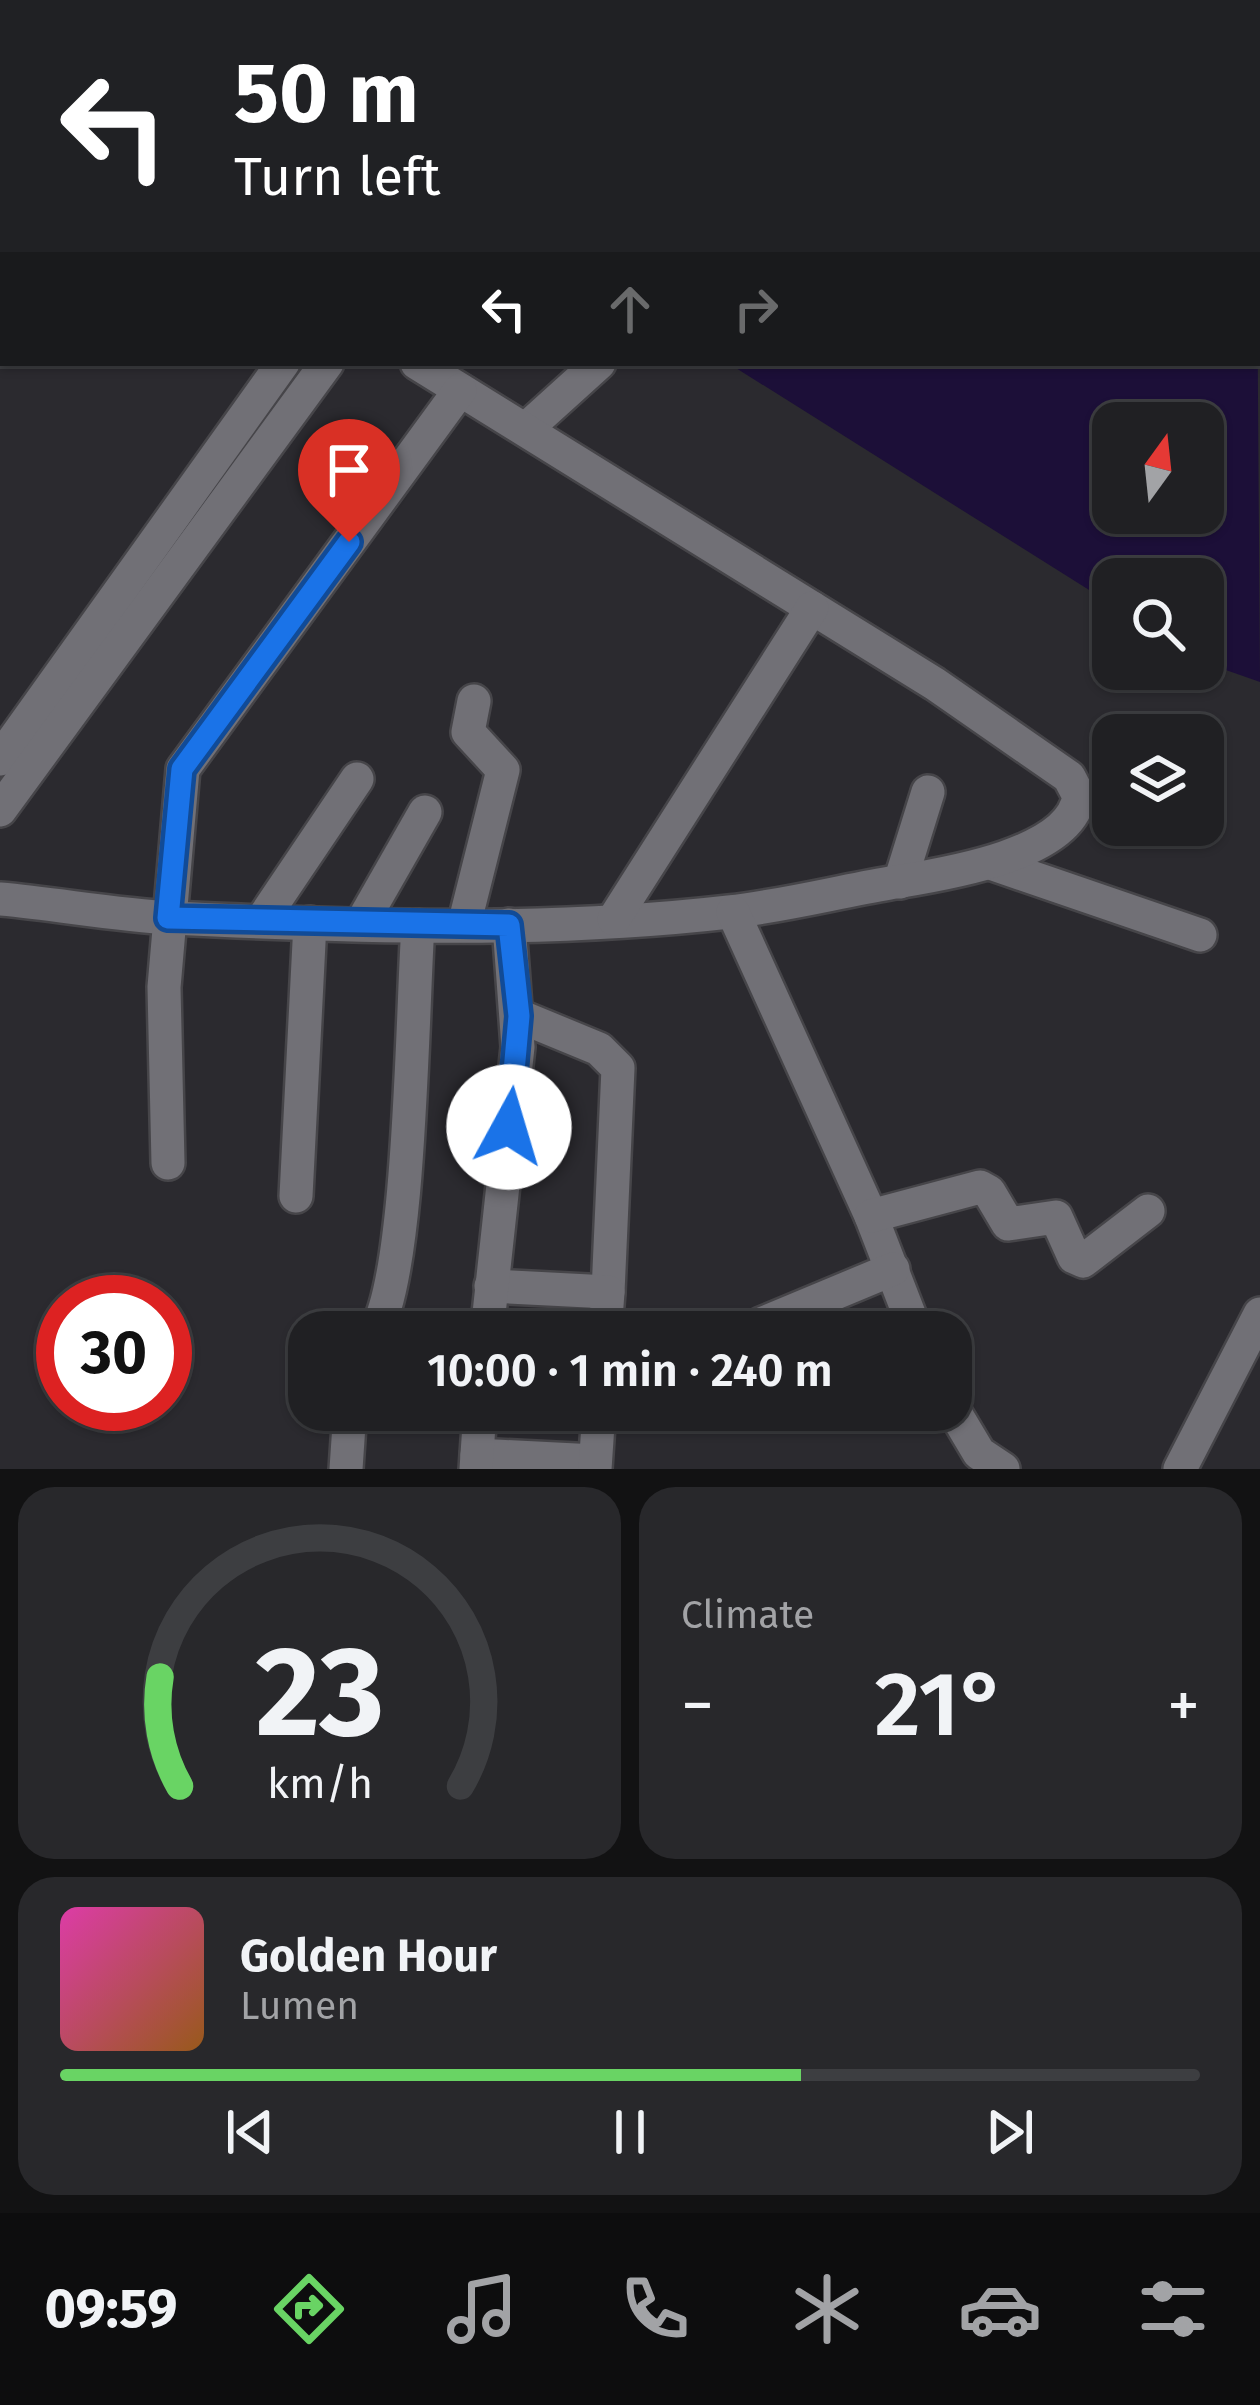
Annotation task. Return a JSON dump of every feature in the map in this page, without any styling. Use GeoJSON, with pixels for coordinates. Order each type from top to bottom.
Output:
{"type":"FeatureCollection","features":[{"type":"Feature","properties":{"kind":"street"},"geometry":{"type":"LineString","coordinates":[[0,759],[281,366]]}},
{"type":"Feature","properties":{"kind":"street"},"geometry":{"type":"LineString","coordinates":[[0,810],[325,366]]}},
{"type":"Feature","properties":{"kind":"street"},"geometry":{"type":"LineString","coordinates":[[0,899],[168,918],[418,926],[734,912],[993,864],[1064,824],[1077,807],[1075,786],[935,684],[422,366]]}},
{"type":"Feature","properties":{"kind":"street"},"geometry":{"type":"LineString","coordinates":[[526,429],[595,366]]}},
{"type":"Feature","properties":{"kind":"street"},"geometry":{"type":"LineString","coordinates":[[167,1163],[163,1039],[182,769],[460,390]]}},
{"type":"Feature","properties":{"kind":"street"},"geometry":{"type":"LineString","coordinates":[[614,920],[812,608]]}},
{"type":"Feature","properties":{"kind":"street"},"geometry":{"type":"LineString","coordinates":[[464,925],[503,770],[466,728],[474,701]]}},
{"type":"Feature","properties":{"kind":"street"},"geometry":{"type":"LineString","coordinates":[[262,920],[357,779]]}},
{"type":"Feature","properties":{"kind":"street"},"geometry":{"type":"LineString","coordinates":[[900,882],[928,792]]}},
{"type":"Feature","properties":{"kind":"street"},"geometry":{"type":"LineString","coordinates":[[361,924],[424,812]]}},
{"type":"Feature","properties":{"kind":"street"},"geometry":{"type":"LineString","coordinates":[[993,864],[1200,935]]}},
{"type":"Feature","properties":{"kind":"street"},"geometry":{"type":"LineString","coordinates":[[734,912],[872,1216],[908,1311]]}},
{"type":"Feature","properties":{"kind":"street"},"geometry":{"type":"LineString","coordinates":[[296,1196],[310,923]]}},
{"type":"Feature","properties":{"kind":"street"},"geometry":{"type":"LineString","coordinates":[[489,1311],[519,1016],[509,925]]}},
{"type":"Feature","properties":{"kind":"street"},"geometry":{"type":"LineString","coordinates":[[382,1311],[400,1205],[418,926]]}},
{"type":"Feature","properties":{"kind":"street"},"geometry":{"type":"LineString","coordinates":[[519,1016],[599,1049],[618,1068],[607,1311]]}},
{"type":"Feature","properties":{"kind":"street"},"geometry":{"type":"LineString","coordinates":[[872,1216],[974,1186],[989,1192],[1008,1224],[1056,1217],[1074,1257],[1084,1261],[1148,1210]]}},
{"type":"Feature","properties":{"kind":"street"},"geometry":{"type":"LineString","coordinates":[[791,1311],[893,1269]]}},
{"type":"Feature","properties":{"kind":"street"},"geometry":{"type":"LineString","coordinates":[[491,1286],[608,1292]]}},
{"type":"Feature","properties":{"kind":"street"},"geometry":{"type":"LineString","coordinates":[[1180,1469],[1260,1314]]}},
{"type":"Feature","properties":{"kind":"street"},"geometry":{"type":"LineString","coordinates":[[346,1469],[349,1431]]}},
{"type":"Feature","properties":{"kind":"street"},"geometry":{"type":"LineString","coordinates":[[479,1431],[476,1462],[595,1465],[597,1431]]}},
{"type":"Feature","properties":{"kind":"street"},"geometry":{"type":"LineString","coordinates":[[966,1431],[979,1453],[998,1468]]}},
{"type":"Feature","properties":{"kind":"shaded area"},"geometry":{"type":"Polygon","coordinates":[[[733,366],[1258,366],[1260,682],[1224,669],[1224,558],[1092,558],[1092,592],[733,366]]]}},
{"type":"Feature","properties":{"kind":"route"},"geometry":{"type":"LineString","coordinates":[[349,542],[182,769],[168,918],[509,925],[519,1016],[509,1127]]}}]}
